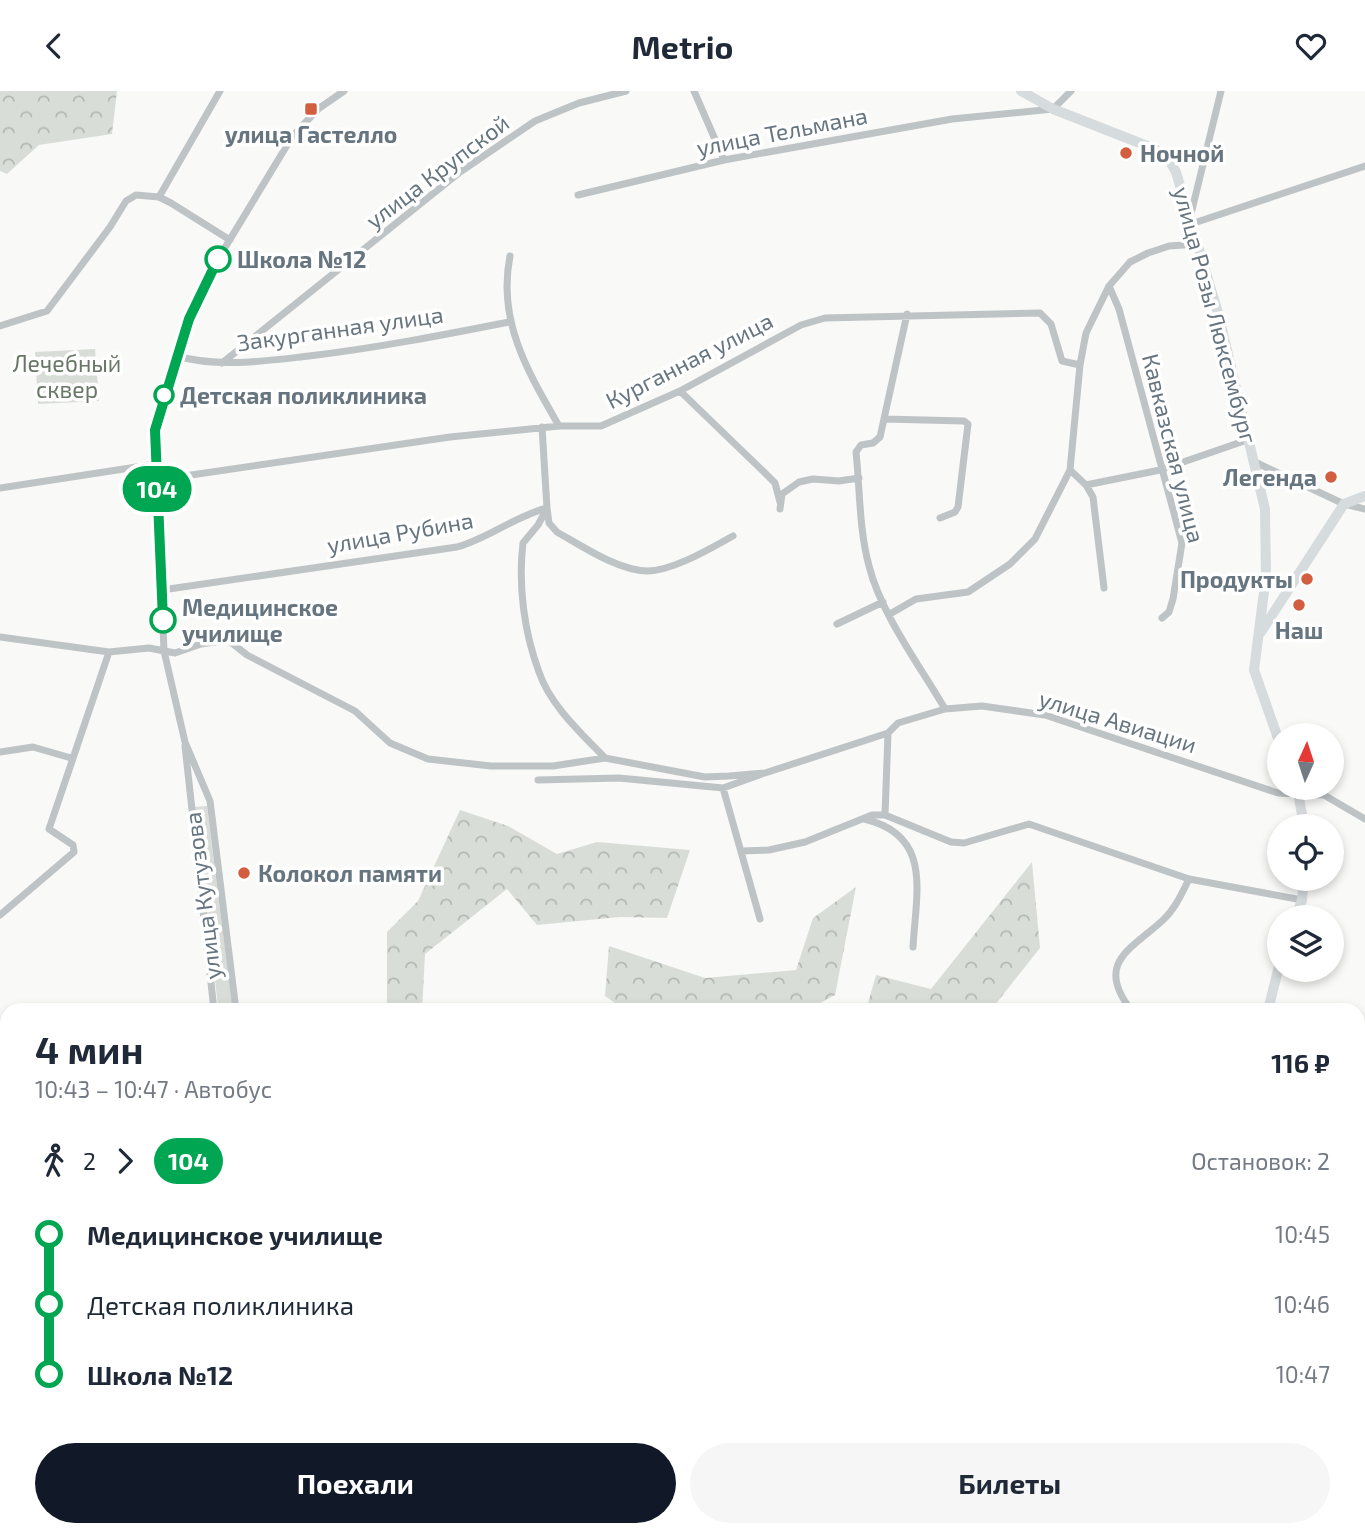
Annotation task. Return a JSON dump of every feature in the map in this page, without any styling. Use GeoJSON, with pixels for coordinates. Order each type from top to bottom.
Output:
{"type":"FeatureCollection","features":[{"type":"Feature","properties":{"kind":"street"},"geometry":{"type":"LineString","coordinates":[[159,197],[220,91]]}},
{"type":"Feature","properties":{"kind":"street","name":"улица Кутузова"},"geometry":{"type":"LineString","coordinates":[[213,1003],[185,741],[164,651],[155,430],[176,356],[209,274],[292,138],[333,94],[344,91]]}},
{"type":"Feature","properties":{"kind":"street","name":"улица Крупской"},"geometry":{"type":"LineString","coordinates":[[222,363],[460,172],[535,121],[579,103],[626,91]]}},
{"type":"Feature","properties":{"kind":"street"},"geometry":{"type":"LineString","coordinates":[[694,91],[724,160]]}},
{"type":"Feature","properties":{"kind":"street","name":"улица Розы Люксембург"},"geometry":{"type":"LineString","coordinates":[[1021,91],[1053,109],[1155,149],[1168,159],[1176,172],[1257,463],[1267,539],[1255,657],[1256,680],[1272,723]]}},
{"type":"Feature","properties":{"kind":"street"},"geometry":{"type":"LineString","coordinates":[[1053,109],[1071,91]]}},
{"type":"Feature","properties":{"kind":"street"},"geometry":{"type":"LineString","coordinates":[[1190,221],[1221,91]]}},
{"type":"Feature","properties":{"kind":"street","name":"улица Тельмана"},"geometry":{"type":"LineString","coordinates":[[578,195],[724,160],[952,119],[1053,109]]}},
{"type":"Feature","properties":{"kind":"street"},"geometry":{"type":"LineString","coordinates":[[1190,221],[1365,166]]}},
{"type":"Feature","properties":{"kind":"street"},"geometry":{"type":"LineString","coordinates":[[0,326],[47,311],[110,227],[126,201],[136,195],[159,197],[230,240]]}},
{"type":"Feature","properties":{"kind":"street"},"geometry":{"type":"LineString","coordinates":[[890,614],[916,599],[968,592],[1010,564],[1035,540],[1070,470],[1080,365],[1086,333],[1109,286],[1130,262],[1147,253],[1169,246],[1198,244]]}},
{"type":"Feature","properties":{"kind":"street"},"geometry":{"type":"LineString","coordinates":[[510,256],[506,274],[509,323],[525,368],[559,426]]}},
{"type":"Feature","properties":{"kind":"street","name":"Кавказская улица"},"geometry":{"type":"LineString","coordinates":[[1109,286],[1133,360],[1160,470],[1182,543],[1173,599],[1169,612],[1162,618]]}},
{"type":"Feature","properties":{"kind":"street","name":"Курганная улица"},"geometry":{"type":"LineString","coordinates":[[157,480],[450,437],[542,427],[601,426],[680,391],[811,320],[907,314],[1040,313],[1051,324],[1062,361],[1080,365]]}},
{"type":"Feature","properties":{"kind":"street"},"geometry":{"type":"LineString","coordinates":[[907,314],[880,437],[858,448],[859,478],[869,566],[883,602],[945,709]]}},
{"type":"Feature","properties":{"kind":"street","name":"Закурганная улица"},"geometry":{"type":"LineString","coordinates":[[176,356],[222,363],[253,363],[358,350],[509,323]]}},
{"type":"Feature","properties":{"kind":"street"},"geometry":{"type":"LineString","coordinates":[[680,391],[775,483],[780,506],[788,487],[799,482],[859,478]]}},
{"type":"Feature","properties":{"kind":"street"},"geometry":{"type":"LineString","coordinates":[[884,419],[964,421],[968,424],[957,507],[954,512],[940,518]]}},
{"type":"Feature","properties":{"kind":"street"},"geometry":{"type":"LineString","coordinates":[[542,427],[549,523],[557,532],[621,564],[648,571],[694,557],[733,536]]}},
{"type":"Feature","properties":{"kind":"street"},"geometry":{"type":"LineString","coordinates":[[1086,485],[1160,470],[1250,439]]}},
{"type":"Feature","properties":{"kind":"street"},"geometry":{"type":"LineString","coordinates":[[1257,463],[1344,505],[1365,509]]}},
{"type":"Feature","properties":{"kind":"street"},"geometry":{"type":"LineString","coordinates":[[0,488],[156,464]]}},
{"type":"Feature","properties":{"kind":"street"},"geometry":{"type":"LineString","coordinates":[[1070,470],[1086,485],[1093,497],[1104,588]]}},
{"type":"Feature","properties":{"kind":"street"},"geometry":{"type":"LineString","coordinates":[[1259,635],[1344,505],[1365,496]]}},
{"type":"Feature","properties":{"kind":"street"},"geometry":{"type":"LineString","coordinates":[[547,508],[538,525],[523,543],[523,604],[527,626],[539,673],[552,696],[605,758]]}},
{"type":"Feature","properties":{"kind":"street","name":"улица Рубина"},"geometry":{"type":"LineString","coordinates":[[162,590],[457,547],[481,540],[533,512],[547,508]]}},
{"type":"Feature","properties":{"kind":"street"},"geometry":{"type":"LineString","coordinates":[[837,624],[883,602]]}},
{"type":"Feature","properties":{"kind":"street","name":"улица Авиации"},"geometry":{"type":"LineString","coordinates":[[0,637],[109,652],[149,647],[175,653],[201,644],[228,640],[247,655],[355,711],[390,743],[428,759],[491,767],[540,766],[605,758],[705,777],[765,772],[888,733],[898,723],[945,709],[982,706],[1045,715],[1267,789]]}},
{"type":"Feature","properties":{"kind":"street"},"geometry":{"type":"LineString","coordinates":[[0,915],[74,852],[73,845],[48,829],[109,652]]}},
{"type":"Feature","properties":{"kind":"street"},"geometry":{"type":"LineString","coordinates":[[884,815],[888,733]]}},
{"type":"Feature","properties":{"kind":"street","name":"улица Кутузова"},"geometry":{"type":"LineString","coordinates":[[185,741],[210,800],[235,1003]]}},
{"type":"Feature","properties":{"kind":"street"},"geometry":{"type":"LineString","coordinates":[[0,752],[33,747],[71,758]]}},
{"type":"Feature","properties":{"kind":"street","name":"улица Авиации"},"geometry":{"type":"LineString","coordinates":[[538,780],[619,778],[723,787],[752,780],[765,772]]}},
{"type":"Feature","properties":{"kind":"street"},"geometry":{"type":"LineString","coordinates":[[723,787],[760,919]]}},
{"type":"Feature","properties":{"kind":"street","name":"улица Авиации"},"geometry":{"type":"LineString","coordinates":[[1332,800],[1365,820]]}},
{"type":"Feature","properties":{"kind":"street"},"geometry":{"type":"LineString","coordinates":[[741,851],[769,850],[805,842],[860,818],[884,815],[951,842],[964,843],[1029,824],[1189,879],[1302,900]]}},
{"type":"Feature","properties":{"kind":"street"},"geometry":{"type":"LineString","coordinates":[[860,818],[886,825],[901,835],[916,862],[913,947]]}},
{"type":"Feature","properties":{"kind":"street"},"geometry":{"type":"LineString","coordinates":[[1127,1003],[1118,987],[1116,972],[1119,958],[1165,919],[1189,879]]}},
{"type":"Feature","properties":{"kind":"street"},"geometry":{"type":"LineString","coordinates":[[1300,905],[1303,891]]}},
{"type":"Feature","properties":{"kind":"street"},"geometry":{"type":"LineString","coordinates":[[1270,1003],[1275,982]]}},
{"type":"Feature","properties":{"kind":"green space"},"geometry":{"type":"Polygon","coordinates":[[[0,91],[117,91],[112,134],[39,145],[7,174],[0,171],[0,91]]]}},
{"type":"Feature","properties":{"kind":"green space","name":"Лечебный сквер"},"geometry":{"type":"Polygon","coordinates":[[[95,349],[99,401],[38,404],[35,352],[95,349]]]}},
{"type":"Feature","properties":{"kind":"green space"},"geometry":{"type":"Polygon","coordinates":[[[207,806],[232,1003],[218,1003],[194,807],[207,806]]]}},
{"type":"Feature","properties":{"kind":"green space"},"geometry":{"type":"Polygon","coordinates":[[[460,810],[508,826],[557,854],[597,842],[690,850],[667,918],[620,917],[537,925],[507,889],[425,954],[422,1003],[387,1003],[387,932],[418,901],[460,810]]]}},
{"type":"Feature","properties":{"kind":"green space"},"geometry":{"type":"Polygon","coordinates":[[[1032,862],[1040,948],[997,1003],[868,1003],[876,975],[931,989],[1032,862]]]}},
{"type":"Feature","properties":{"kind":"green space"},"geometry":{"type":"Polygon","coordinates":[[[856,887],[835,995],[820,1003],[615,1003],[605,996],[609,946],[705,978],[796,970],[813,918],[856,887]]]}},
{"type":"Feature","properties":{"kind":"bus line","name":"104"},"geometry":{"type":"LineString","coordinates":[[163,620],[155,430],[189,319],[218,259]]}},
{"type":"Feature","properties":{"kind":"place","name":"улица Гастелло"},"geometry":{"type":"Point","coordinates":[311,109]}},
{"type":"Feature","properties":{"kind":"place","name":"Ночной"},"geometry":{"type":"Point","coordinates":[1126,153]}},
{"type":"Feature","properties":{"kind":"place","name":"Школа №12"},"geometry":{"type":"Point","coordinates":[218,259]}},
{"type":"Feature","properties":{"kind":"place","name":"Детская поликлиника"},"geometry":{"type":"Point","coordinates":[164,395]}},
{"type":"Feature","properties":{"kind":"place","name":"Легенда"},"geometry":{"type":"Point","coordinates":[1331,477]}},
{"type":"Feature","properties":{"kind":"place","name":"Продукты"},"geometry":{"type":"Point","coordinates":[1307,579]}},
{"type":"Feature","properties":{"kind":"place","name":"Наш"},"geometry":{"type":"Point","coordinates":[1299,605]}},
{"type":"Feature","properties":{"kind":"place","name":"Медицинское училище"},"geometry":{"type":"Point","coordinates":[163,620]}},
{"type":"Feature","properties":{"kind":"place","name":"Колокол памяти"},"geometry":{"type":"Point","coordinates":[244,873]}}]}
